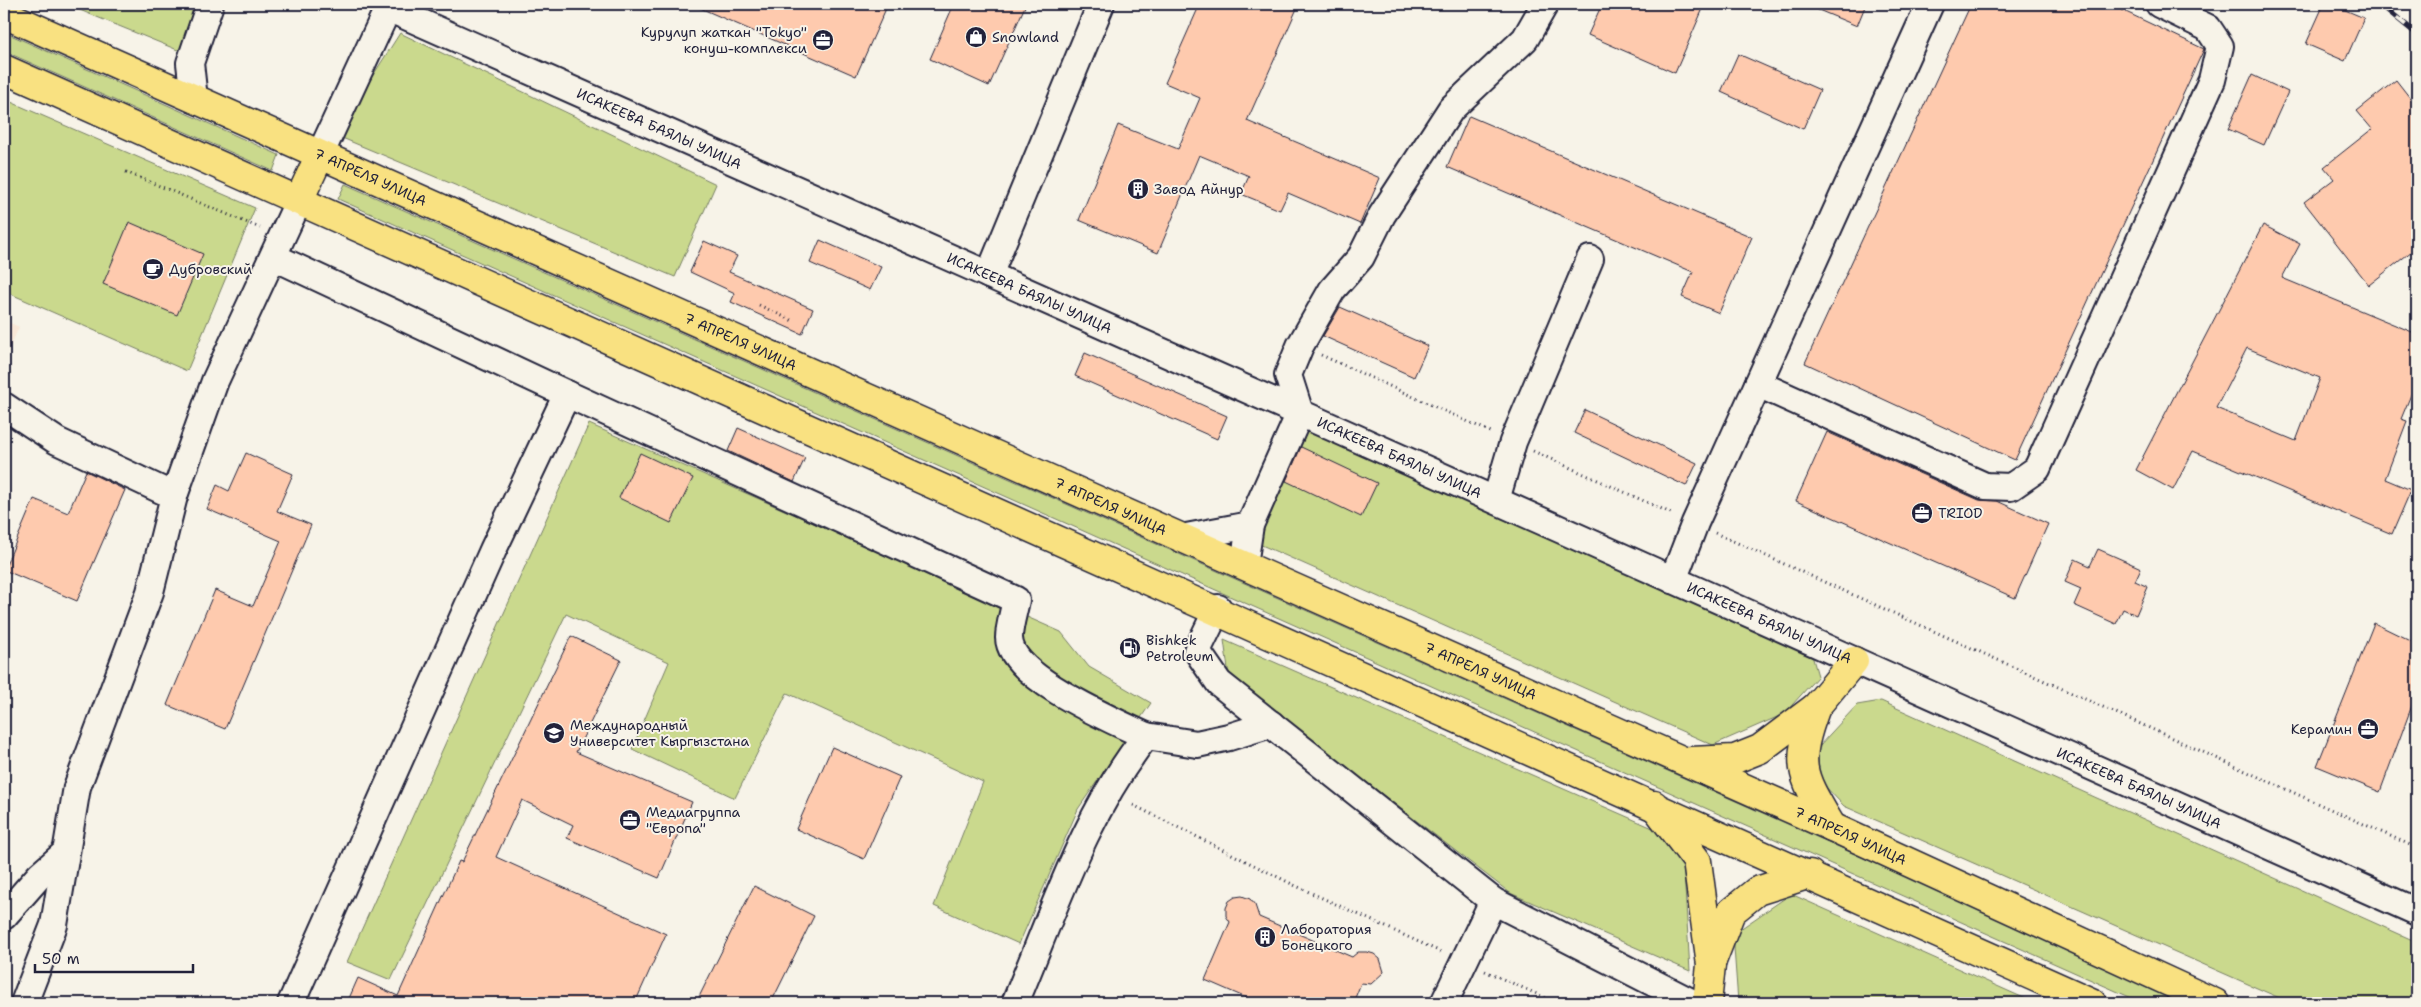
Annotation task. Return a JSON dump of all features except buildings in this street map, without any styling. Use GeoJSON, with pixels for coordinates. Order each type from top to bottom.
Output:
{"type":"FeatureCollection","features":[{"type":"Feature","properties":{"kind":"main road","name":"7 АПРЕЛЯ УЛИЦА"},"geometry":{"type":"LineString","coordinates":[[4,14],[1832,827],[2215,1003]]}},
{"type":"Feature","properties":{"kind":"main road"},"geometry":{"type":"LineString","coordinates":[[4,69],[1218,608],[2093,1003]]}},
{"type":"Feature","properties":{"kind":"main road"},"geometry":{"type":"LineString","coordinates":[[299,200],[320,155]]}},
{"type":"Feature","properties":{"kind":"main road"},"geometry":{"type":"LineString","coordinates":[[1683,762],[1735,759],[1760,749],[1816,706],[1854,661]]}},
{"type":"Feature","properties":{"kind":"main road"},"geometry":{"type":"LineString","coordinates":[[1816,706],[1804,740],[1802,763],[1809,788],[1832,827]]}},
{"type":"Feature","properties":{"kind":"main road"},"geometry":{"type":"LineString","coordinates":[[1652,803],[1697,861],[1711,965],[1707,1003]]}},
{"type":"Feature","properties":{"kind":"main road"},"geometry":{"type":"LineString","coordinates":[[1711,965],[1731,912],[1757,891],[1810,874]]}},
{"type":"Feature","properties":{"kind":"street"},"geometry":{"type":"LineString","coordinates":[[194,99],[190,64],[210,4]]}},
{"type":"Feature","properties":{"kind":"street"},"geometry":{"type":"LineString","coordinates":[[989,275],[1101,4]]}},
{"type":"Feature","properties":{"kind":"street"},"geometry":{"type":"LineString","coordinates":[[1244,565],[1250,525],[1300,413],[1288,375],[1300,346],[1332,290],[1362,257],[1382,215],[1451,109],[1526,39],[1545,4]]}},
{"type":"Feature","properties":{"kind":"street"},"geometry":{"type":"LineString","coordinates":[[1673,580],[1695,523],[1930,4]]}},
{"type":"Feature","properties":{"kind":"street"},"geometry":{"type":"LineString","coordinates":[[1758,384],[1984,486],[2011,487],[2037,469],[2212,80],[2220,46],[2208,28],[2159,4]]}},
{"type":"Feature","properties":{"kind":"street"},"geometry":{"type":"LineString","coordinates":[[320,155],[385,6]]}},
{"type":"Feature","properties":{"kind":"street","name":"ИСАКЕЕВА БАЯЛЫ УЛИЦА"},"geometry":{"type":"LineString","coordinates":[[385,6],[2417,912]]}},
{"type":"Feature","properties":{"kind":"street"},"geometry":{"type":"LineString","coordinates":[[24,1003],[54,925],[77,787],[150,592],[174,496],[215,382],[299,200]]}},
{"type":"Feature","properties":{"kind":"street"},"geometry":{"type":"LineString","coordinates":[[278,247],[567,394],[1016,600],[1009,639],[1020,662],[1058,692],[1146,736],[1197,744],[1229,737],[1271,724]]}},
{"type":"Feature","properties":{"kind":"street"},"geometry":{"type":"LineString","coordinates":[[1496,500],[1513,442],[1590,259]]}},
{"type":"Feature","properties":{"kind":"street"},"geometry":{"type":"LineString","coordinates":[[291,1003],[493,550],[567,394]]}},
{"type":"Feature","properties":{"kind":"street"},"geometry":{"type":"LineString","coordinates":[[5,410],[57,441],[174,496]]}},
{"type":"Feature","properties":{"kind":"street"},"geometry":{"type":"LineString","coordinates":[[1181,538],[1250,525]]}},
{"type":"Feature","properties":{"kind":"street"},"geometry":{"type":"LineString","coordinates":[[1218,608],[1197,651],[1219,683],[1493,901],[1693,1003]]}},
{"type":"Feature","properties":{"kind":"street"},"geometry":{"type":"LineString","coordinates":[[1015,1003],[1095,813],[1127,759],[1146,736]]}},
{"type":"Feature","properties":{"kind":"street"},"geometry":{"type":"LineString","coordinates":[[4,916],[40,875],[65,853]]}},
{"type":"Feature","properties":{"kind":"street"},"geometry":{"type":"LineString","coordinates":[[1444,1003],[1493,901]]}},
{"type":"Feature","properties":{"kind":"path"},"geometry":{"type":"LineString","coordinates":[[126,172],[278,247]]}},
{"type":"Feature","properties":{"kind":"path"},"geometry":{"type":"LineString","coordinates":[[759,305],[795,322]]}},
{"type":"Feature","properties":{"kind":"path"},"geometry":{"type":"LineString","coordinates":[[1300,346],[2417,848]]}},
{"type":"Feature","properties":{"kind":"path"},"geometry":{"type":"LineString","coordinates":[[1133,805],[1296,886],[1443,953]]}},
{"type":"Feature","properties":{"kind":"path"},"geometry":{"type":"LineString","coordinates":[[1478,967],[1557,1003]]}},
{"type":"Feature","properties":{"kind":"shaded area"},"geometry":{"type":"Polygon","coordinates":[[[4,320],[19,327],[4,361],[4,320]]]}},
{"type":"Feature","properties":{"kind":"green space"},"geometry":{"type":"Polygon","coordinates":[[[65,4],[202,4],[185,53],[65,4]]]}},
{"type":"Feature","properties":{"kind":"green space"},"geometry":{"type":"Polygon","coordinates":[[[4,32],[279,155],[273,171],[4,51],[4,32]]]}},
{"type":"Feature","properties":{"kind":"green space"},"geometry":{"type":"Polygon","coordinates":[[[400,33],[716,184],[675,277],[335,135],[400,33]]]}},
{"type":"Feature","properties":{"kind":"green space"},"geometry":{"type":"Polygon","coordinates":[[[4,99],[255,208],[187,371],[4,291],[4,99]]]}},
{"type":"Feature","properties":{"kind":"green space"},"geometry":{"type":"Polygon","coordinates":[[[345,184],[2191,1003],[2143,1003],[338,199],[345,184]]]}},
{"type":"Feature","properties":{"kind":"green space"},"geometry":{"type":"Polygon","coordinates":[[[589,424],[1061,632],[1089,667],[1151,703],[1078,809],[1019,944],[934,906],[983,782],[787,693],[735,798],[632,749],[669,662],[566,614],[391,980],[347,962],[589,424]]]}},
{"type":"Feature","properties":{"kind":"green space"},"geometry":{"type":"Polygon","coordinates":[[[1309,427],[1811,652],[1818,676],[1784,714],[1713,745],[1257,543],[1309,427]]]}},
{"type":"Feature","properties":{"kind":"green space"},"geometry":{"type":"Polygon","coordinates":[[[1224,640],[1655,829],[1683,855],[1690,971],[1510,893],[1229,676],[1224,640]]]}},
{"type":"Feature","properties":{"kind":"green space"},"geometry":{"type":"Polygon","coordinates":[[[1881,701],[2417,942],[2417,1003],[2291,1003],[1844,806],[1819,780],[1818,747],[1857,705],[1881,701]]]}},
{"type":"Feature","properties":{"kind":"green space"},"geometry":{"type":"Polygon","coordinates":[[[1791,894],[2035,1003],[1738,1002],[1733,934],[1791,894]]]}},
{"type":"Feature","properties":{"kind":"railway"},"geometry":{"type":"LineString","coordinates":[[2380,4],[2417,34]]}},
{"type":"Feature","properties":{"kind":"place","name":"Snowland"},"geometry":{"type":"Point","coordinates":[976,37]}},
{"type":"Feature","properties":{"kind":"place","name":"Курулуп жаткан \"Tokyo\" конуш-комплекси"},"geometry":{"type":"Point","coordinates":[823,40]}},
{"type":"Feature","properties":{"kind":"place","name":"Завод Айнур"},"geometry":{"type":"Point","coordinates":[1138,189]}},
{"type":"Feature","properties":{"kind":"place","name":"Дубровский"},"geometry":{"type":"Point","coordinates":[153,269]}},
{"type":"Feature","properties":{"kind":"place","name":"TRIOD"},"geometry":{"type":"Point","coordinates":[1922,513]}},
{"type":"Feature","properties":{"kind":"place","name":"Bishkek Petroleum"},"geometry":{"type":"Point","coordinates":[1130,648]}},
{"type":"Feature","properties":{"kind":"place","name":"Керамин"},"geometry":{"type":"Point","coordinates":[2368,729]}},
{"type":"Feature","properties":{"kind":"place","name":"Международный Университет Кыргызстана"},"geometry":{"type":"Point","coordinates":[554,733]}},
{"type":"Feature","properties":{"kind":"place","name":"Медиагруппа \"Европа\""},"geometry":{"type":"Point","coordinates":[630,820]}},
{"type":"Feature","properties":{"kind":"place","name":"Лаборатория Бонецкого"},"geometry":{"type":"Point","coordinates":[1265,937]}}]}
